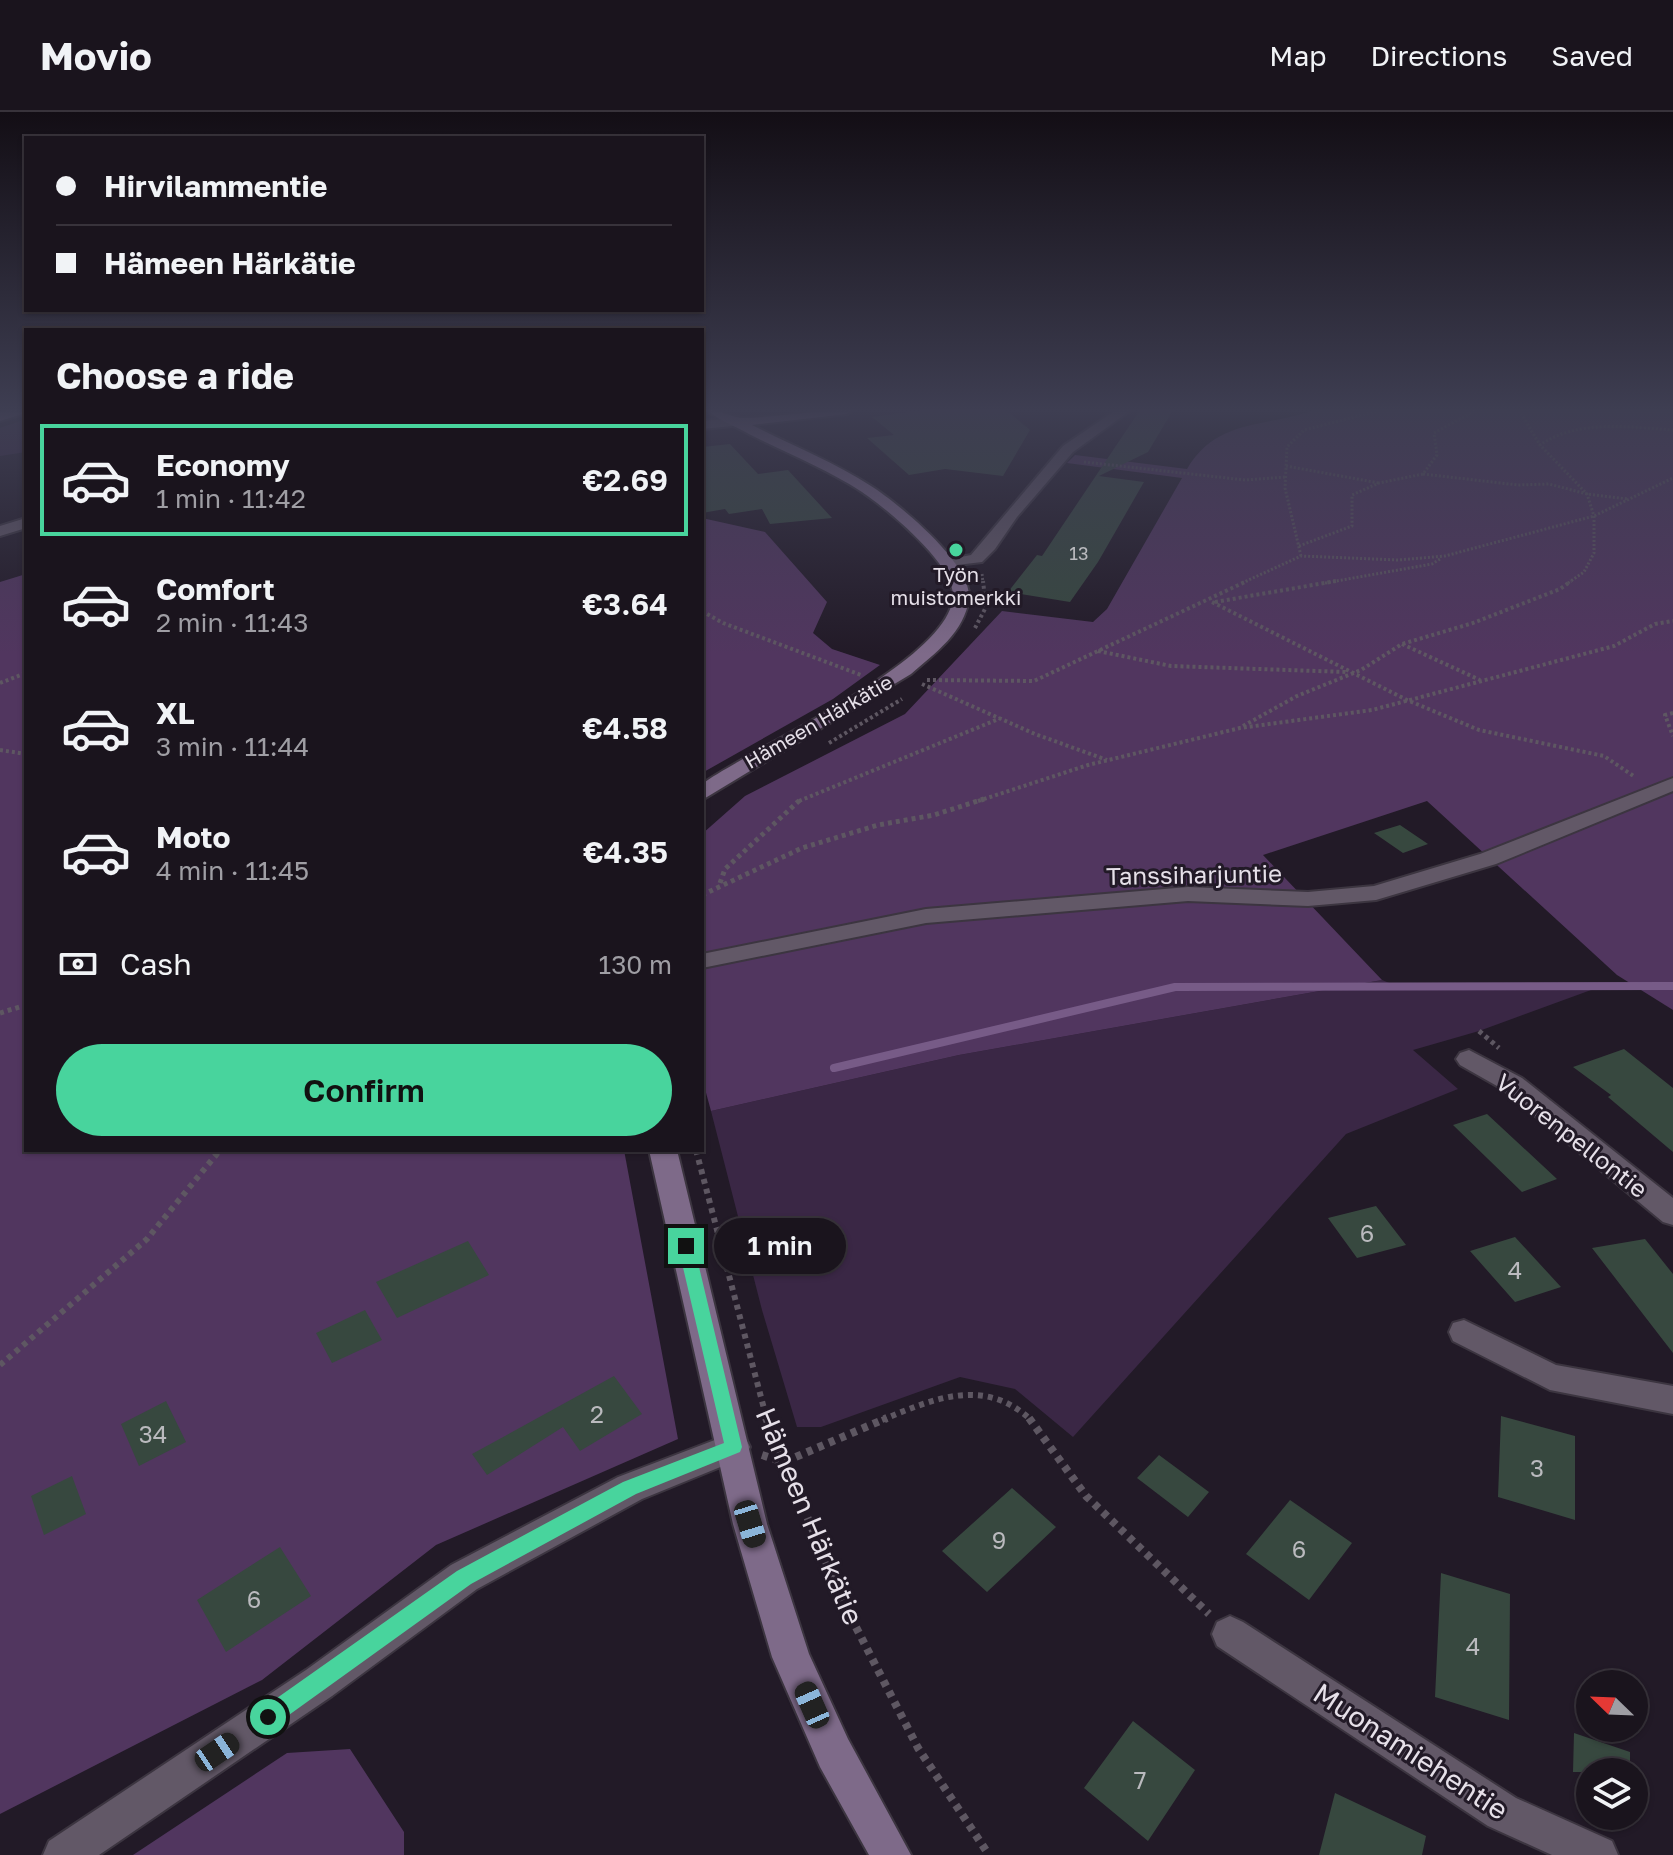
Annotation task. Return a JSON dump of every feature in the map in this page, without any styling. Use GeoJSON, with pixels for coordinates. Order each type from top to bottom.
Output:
{"type":"FeatureCollection","features":[{"type":"Feature","properties":{"kind":"main road"},"geometry":{"type":"LineString","coordinates":[[868,491],[902,516],[946,564]]}},
{"type":"Feature","properties":{"kind":"main road","name":"Hämeen Härkätie"},"geometry":{"type":"LineString","coordinates":[[704,793],[737,769],[830,719],[897,675],[932,645],[954,622],[961,608],[959,586],[946,564]]}},
{"type":"Feature","properties":{"kind":"main road","name":"Hämeen Härkätie"},"geometry":{"type":"LineString","coordinates":[[663,1152],[750,1524],[791,1657],[834,1753],[891,1855]]}},
{"type":"Feature","properties":{"kind":"street"},"geometry":{"type":"LineString","coordinates":[[946,564],[976,559],[990,546],[1030,491]]}},
{"type":"Feature","properties":{"kind":"street"},"geometry":{"type":"LineString","coordinates":[[0,531],[24,524]]}},
{"type":"Feature","properties":{"kind":"street","name":"Tanssiharjuntie"},"geometry":{"type":"LineString","coordinates":[[704,961],[926,916],[1188,894],[1308,899],[1376,893],[1488,859],[1664,788]]}},
{"type":"Feature","properties":{"kind":"street","name":"Vuorenpellontie"},"geometry":{"type":"LineString","coordinates":[[1469,1059],[1513,1084],[1673,1214]]}},
{"type":"Feature","properties":{"kind":"street"},"geometry":{"type":"LineString","coordinates":[[1464,1332],[1550,1377],[1673,1400]]}},
{"type":"Feature","properties":{"kind":"street"},"geometry":{"type":"LineString","coordinates":[[63,1855],[319,1683],[464,1577],[630,1488],[733,1447]]}},
{"type":"Feature","properties":{"kind":"street","name":"Muonamiehentie"},"geometry":{"type":"LineString","coordinates":[[1230,1634],[1502,1812],[1598,1855]]}},
{"type":"Feature","properties":{"kind":"path"},"geometry":{"type":"LineString","coordinates":[[1286,491],[1301,556]]}},
{"type":"Feature","properties":{"kind":"path"},"geometry":{"type":"LineString","coordinates":[[1299,546],[1352,526],[1352,495],[1360,491]]}},
{"type":"Feature","properties":{"kind":"path"},"geometry":{"type":"LineString","coordinates":[[1577,491],[1629,499]]}},
{"type":"Feature","properties":{"kind":"path"},"geometry":{"type":"LineString","coordinates":[[1240,728],[1297,696],[1361,670],[1402,644],[1473,623],[1560,589],[1584,572],[1594,553],[1594,516],[1584,491]]}},
{"type":"Feature","properties":{"kind":"path"},"geometry":{"type":"LineString","coordinates":[[1108,760],[1001,718],[924,682],[1034,681],[1301,556],[1398,560],[1445,556],[1594,516],[1645,491]]}},
{"type":"Feature","properties":{"kind":"path"},"geometry":{"type":"LineString","coordinates":[[1202,603],[1386,573],[1432,564],[1445,556]]}},
{"type":"Feature","properties":{"kind":"path"},"geometry":{"type":"LineString","coordinates":[[1212,602],[1407,700],[1479,730],[1604,756],[1664,788]]}},
{"type":"Feature","properties":{"kind":"path"},"geometry":{"type":"LineString","coordinates":[[704,612],[723,623],[860,675],[897,675]]}},
{"type":"Feature","properties":{"kind":"path"},"geometry":{"type":"LineString","coordinates":[[704,894],[802,848],[878,825],[934,815],[1108,760],[1240,728],[1372,710],[1614,646],[1655,624],[1673,621]]}},
{"type":"Feature","properties":{"kind":"path"},"geometry":{"type":"LineString","coordinates":[[1402,644],[1481,680]]}},
{"type":"Feature","properties":{"kind":"path"},"geometry":{"type":"LineString","coordinates":[[1098,651],[1171,666],[1351,672]]}},
{"type":"Feature","properties":{"kind":"path"},"geometry":{"type":"LineString","coordinates":[[0,683],[24,674]]}},
{"type":"Feature","properties":{"kind":"path"},"geometry":{"type":"LineString","coordinates":[[1673,713],[1665,715],[1673,736]]}},
{"type":"Feature","properties":{"kind":"path"},"geometry":{"type":"LineString","coordinates":[[720,884],[725,869],[802,798],[1001,718]]}},
{"type":"Feature","properties":{"kind":"path"},"geometry":{"type":"LineString","coordinates":[[0,750],[24,754]]}},
{"type":"Feature","properties":{"kind":"path"},"geometry":{"type":"LineString","coordinates":[[0,1013],[24,1006]]}},
{"type":"Feature","properties":{"kind":"path"},"geometry":{"type":"LineString","coordinates":[[0,1365],[147,1239],[218,1152]]}},
{"type":"Feature","properties":{"kind":"path","name":"Hämeen Härkätie"},"geometry":{"type":"LineString","coordinates":[[697,1152],[761,1405],[784,1462],[841,1598],[918,1748],[989,1855]]}},
{"type":"Feature","properties":{"kind":"path"},"geometry":{"type":"LineString","coordinates":[[784,1462],[918,1405],[953,1394],[979,1395],[1000,1401],[1021,1411],[1036,1425],[1086,1496],[1230,1634]]}},
{"type":"Feature","properties":{"kind":"shaded area"},"geometry":{"type":"Polygon","coordinates":[[[1174,491],[1673,491],[1673,1010],[1617,975],[1427,801],[1263,855],[1382,980],[959,1055],[711,1111],[704,1085],[704,832],[745,796],[905,714],[1002,611],[1093,622],[1107,609],[1174,491]]]}},
{"type":"Feature","properties":{"kind":"shaded area"},"geometry":{"type":"Polygon","coordinates":[[[704,518],[765,532],[827,602],[813,633],[832,649],[880,665],[833,699],[704,772],[704,518]]]}},
{"type":"Feature","properties":{"kind":"shaded area"},"geometry":{"type":"Polygon","coordinates":[[[24,575],[24,1152],[624,1152],[678,1439],[436,1545],[262,1680],[0,1814],[0,582],[24,575]]]}},
{"type":"Feature","properties":{"kind":"shaded area"},"geometry":{"type":"Polygon","coordinates":[[[1382,980],[1399,987],[1602,986],[1479,1031],[1413,1050],[1458,1089],[1346,1134],[1073,1437],[1015,1389],[960,1377],[821,1427],[797,1427],[762,1310],[711,1111],[959,1055],[1382,980]]]}},
{"type":"Feature","properties":{"kind":"shaded area"},"geometry":{"type":"Polygon","coordinates":[[[350,1749],[404,1832],[404,1855],[133,1855],[287,1753],[350,1749]]]}},
{"type":"Feature","properties":{"kind":"building"},"geometry":{"type":"Polygon","coordinates":[[[704,491],[808,491],[832,518],[770,524],[762,509],[729,514],[725,509],[704,513],[704,491]]]}},
{"type":"Feature","properties":{"kind":"building"},"geometry":{"type":"Polygon","coordinates":[[[1085,491],[1139,491],[1098,562],[1070,602],[1008,592],[1037,555],[1042,556],[1085,491]]]}},
{"type":"Feature","properties":{"kind":"building"},"geometry":{"type":"Polygon","coordinates":[[[1400,825],[1428,844],[1403,853],[1374,833],[1400,825]]]}},
{"type":"Feature","properties":{"kind":"building"},"geometry":{"type":"Polygon","coordinates":[[[1624,1049],[1673,1088],[1673,1152],[1608,1097],[1611,1095],[1573,1067],[1624,1049]]]}},
{"type":"Feature","properties":{"kind":"building"},"geometry":{"type":"Polygon","coordinates":[[[1487,1114],[1557,1179],[1522,1192],[1453,1125],[1487,1114]]]}},
{"type":"Feature","properties":{"kind":"building"},"geometry":{"type":"Polygon","coordinates":[[[1376,1206],[1406,1245],[1357,1258],[1328,1218],[1376,1206]]]}},
{"type":"Feature","properties":{"kind":"building"},"geometry":{"type":"Polygon","coordinates":[[[1515,1237],[1561,1287],[1515,1302],[1470,1251],[1515,1237]]]}},
{"type":"Feature","properties":{"kind":"building"},"geometry":{"type":"Polygon","coordinates":[[[1645,1239],[1673,1274],[1673,1353],[1592,1248],[1645,1239]]]}},
{"type":"Feature","properties":{"kind":"building"},"geometry":{"type":"Polygon","coordinates":[[[468,1241],[489,1275],[397,1318],[376,1282],[468,1241]]]}},
{"type":"Feature","properties":{"kind":"building"},"geometry":{"type":"Polygon","coordinates":[[[365,1310],[382,1340],[332,1363],[316,1333],[365,1310]]]}},
{"type":"Feature","properties":{"kind":"building"},"geometry":{"type":"Polygon","coordinates":[[[614,1376],[642,1414],[580,1451],[563,1427],[487,1475],[472,1454],[614,1376]]]}},
{"type":"Feature","properties":{"kind":"building"},"geometry":{"type":"Polygon","coordinates":[[[166,1401],[186,1442],[139,1466],[121,1424],[166,1401]]]}},
{"type":"Feature","properties":{"kind":"building"},"geometry":{"type":"Polygon","coordinates":[[[1501,1416],[1575,1436],[1575,1520],[1498,1497],[1501,1416]]]}},
{"type":"Feature","properties":{"kind":"building"},"geometry":{"type":"Polygon","coordinates":[[[1159,1455],[1209,1492],[1188,1517],[1137,1478],[1159,1455]]]}},
{"type":"Feature","properties":{"kind":"building"},"geometry":{"type":"Polygon","coordinates":[[[72,1476],[86,1514],[44,1535],[31,1496],[72,1476]]]}},
{"type":"Feature","properties":{"kind":"building"},"geometry":{"type":"Polygon","coordinates":[[[1012,1488],[1056,1527],[987,1592],[942,1551],[1012,1488]]]}},
{"type":"Feature","properties":{"kind":"building"},"geometry":{"type":"Polygon","coordinates":[[[1290,1500],[1352,1543],[1309,1600],[1246,1554],[1290,1500]]]}},
{"type":"Feature","properties":{"kind":"building"},"geometry":{"type":"Polygon","coordinates":[[[280,1547],[311,1596],[226,1652],[197,1600],[280,1547]]]}},
{"type":"Feature","properties":{"kind":"building"},"geometry":{"type":"Polygon","coordinates":[[[1441,1573],[1510,1594],[1509,1720],[1435,1697],[1441,1573]]]}},
{"type":"Feature","properties":{"kind":"building"},"geometry":{"type":"Polygon","coordinates":[[[1133,1721],[1195,1770],[1148,1841],[1084,1788],[1133,1721]]]}},
{"type":"Feature","properties":{"kind":"building"},"geometry":{"type":"Polygon","coordinates":[[[1574,1733],[1576,1742],[1601,1742],[1630,1752],[1630,1758],[1576,1758],[1576,1772],[1573,1772],[1574,1733]]]}},
{"type":"Feature","properties":{"kind":"building"},"geometry":{"type":"Polygon","coordinates":[[[1335,1793],[1426,1836],[1422,1855],[1319,1855],[1335,1793]]]}},
{"type":"Feature","properties":{"kind":"waterway"},"geometry":{"type":"LineString","coordinates":[[834,1068],[1175,987],[1673,986]]}},
{"type":"Feature","properties":{"kind":"place","name":"Työn muistomerkki"},"geometry":{"type":"Point","coordinates":[956,550]}},
{"type":"Feature","properties":{"kind":"route"},"geometry":{"type":"LineString","coordinates":[[268,1717],[464,1577],[630,1488],[733,1447],[686,1246]]}}]}
